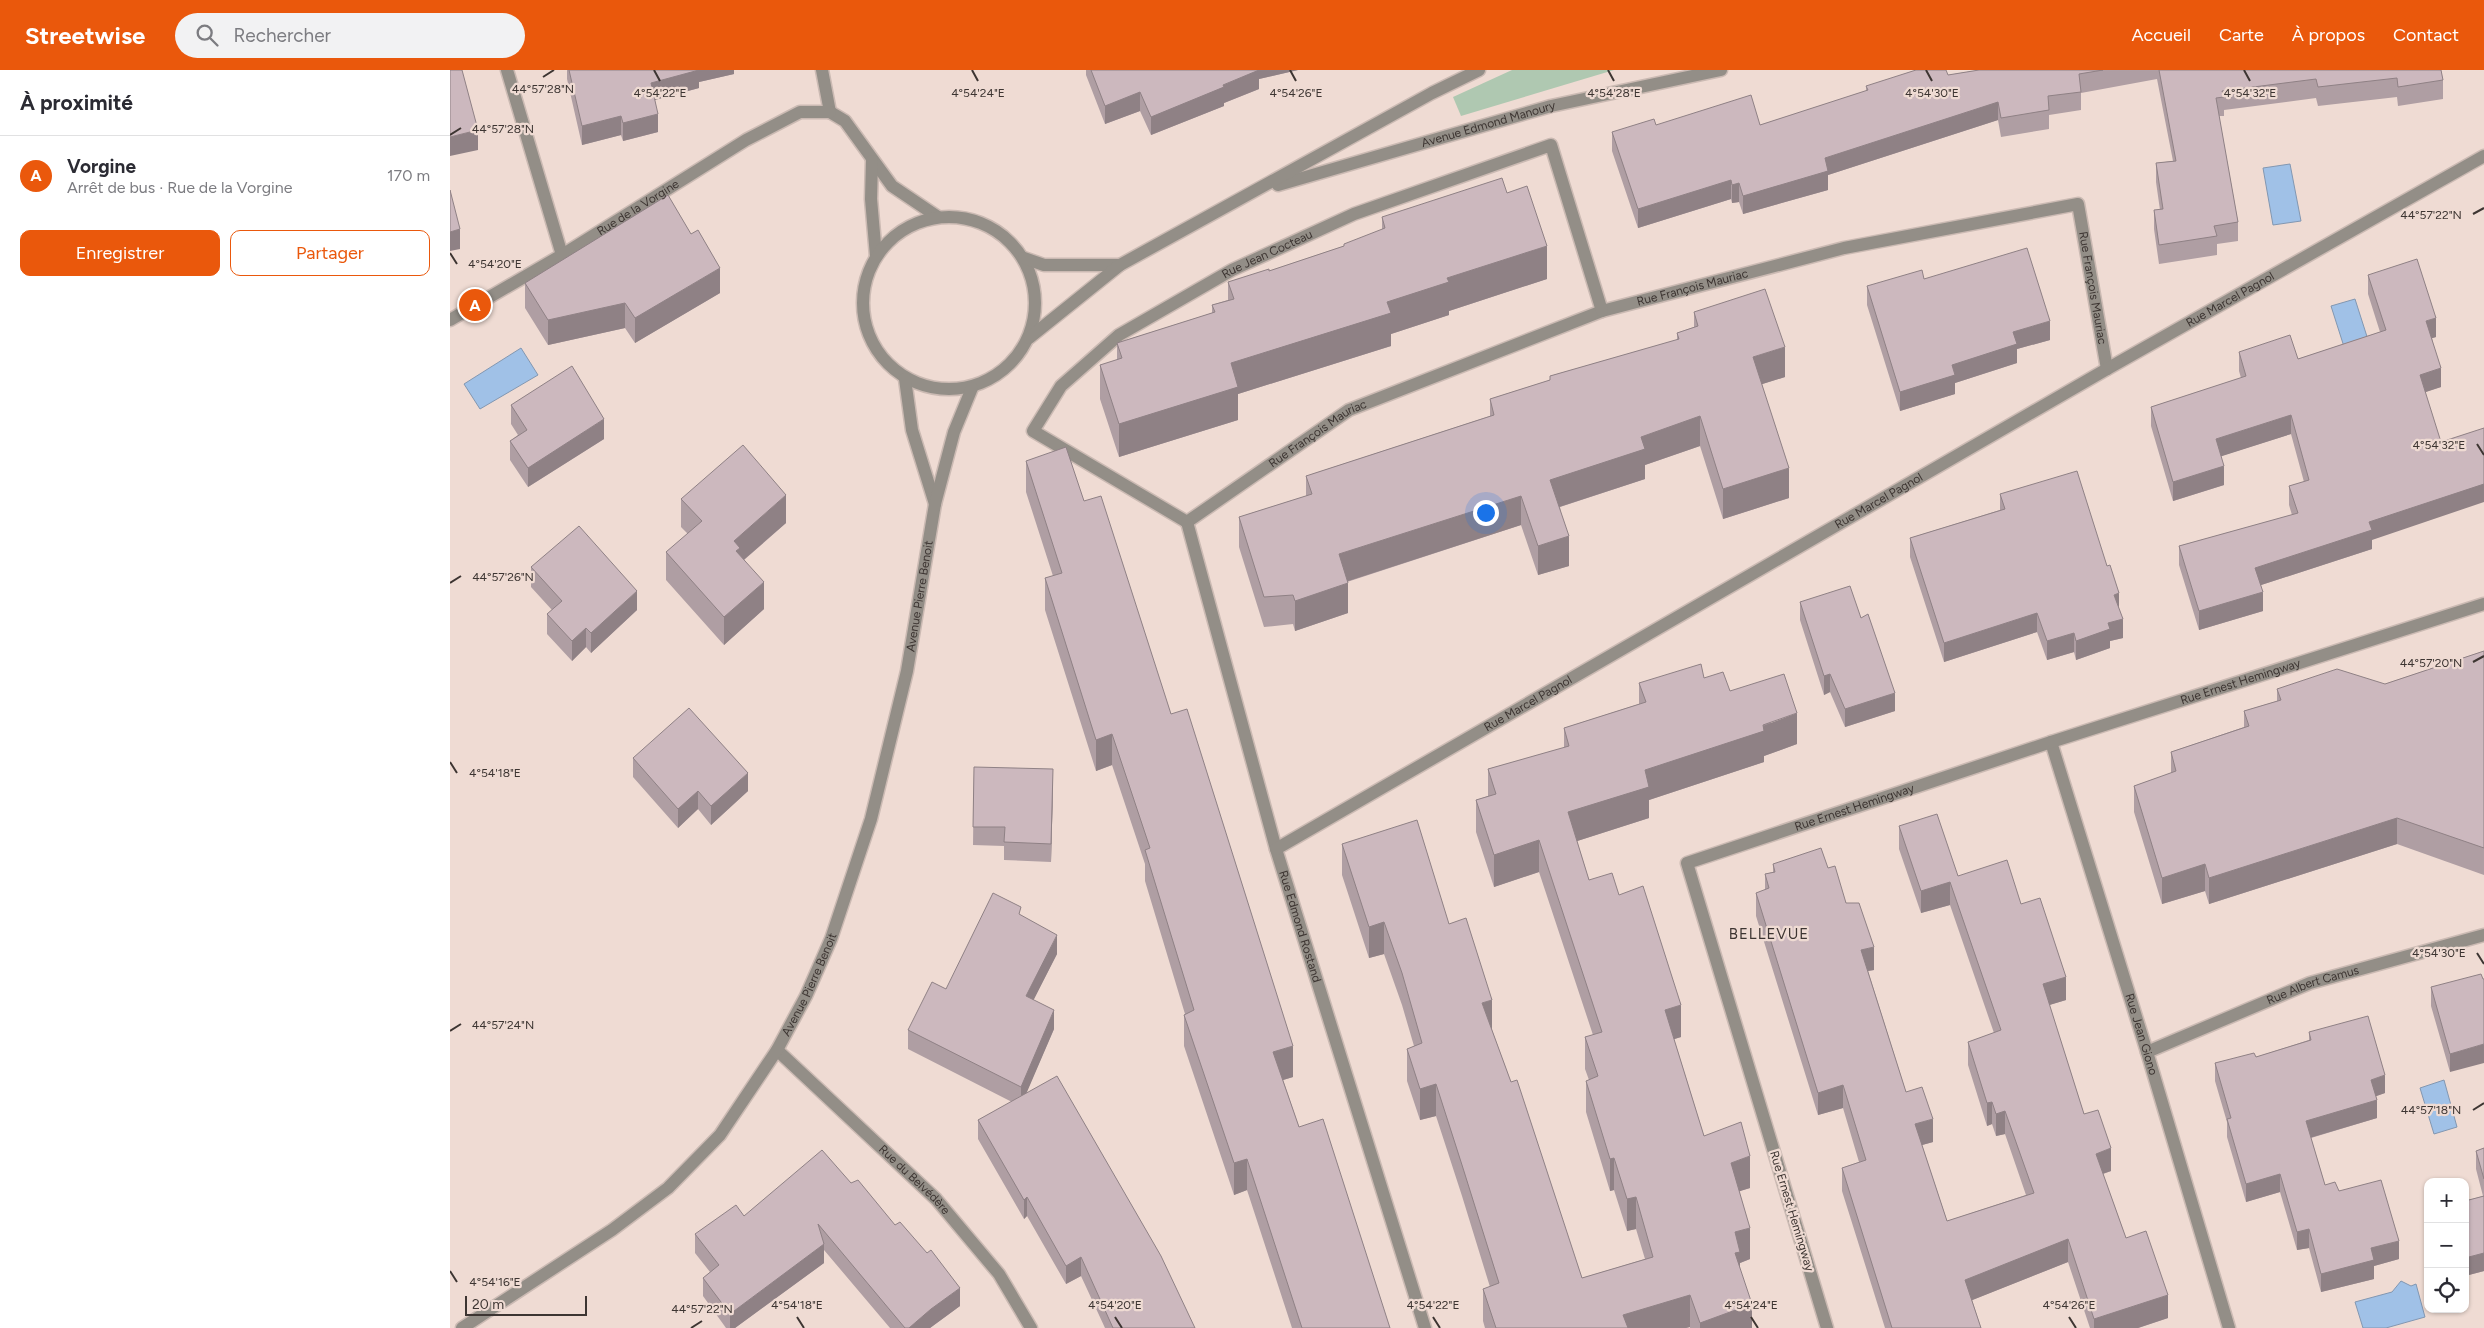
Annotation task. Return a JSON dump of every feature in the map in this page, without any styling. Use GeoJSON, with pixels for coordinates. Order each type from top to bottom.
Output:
{"type":"FeatureCollection","features":[{"type":"Feature","properties":{"kind":"street"},"geometry":{"type":"LineString","coordinates":[[508,70],[562,255]]}},
{"type":"Feature","properties":{"kind":"street"},"geometry":{"type":"LineString","coordinates":[[822,70],[830,112],[845,121],[872,161],[892,186],[938,217]]}},
{"type":"Feature","properties":{"kind":"street","name":"Avenue Edmond Manoury"},"geometry":{"type":"LineString","coordinates":[[1029,338],[1120,265],[1479,70]]}},
{"type":"Feature","properties":{"kind":"street","name":"Avenue Edmond Manoury"},"geometry":{"type":"LineString","coordinates":[[1257,191],[1551,106],[1721,70]]}},
{"type":"Feature","properties":{"kind":"street","name":"Rue de la Vorgine"},"geometry":{"type":"LineString","coordinates":[[450,320],[562,255],[746,140],[800,112],[830,112]]}},
{"type":"Feature","properties":{"kind":"street","name":"Rue Jean Cocteau"},"geometry":{"type":"LineString","coordinates":[[1187,522],[1033,432],[1061,386],[1120,335],[1232,270],[1354,214],[1551,145],[1602,310]]}},
{"type":"Feature","properties":{"kind":"street","name":"Rue Marcel Pagnol"},"geometry":{"type":"LineString","coordinates":[[1276,849],[2107,369],[2484,156]]}},
{"type":"Feature","properties":{"kind":"street"},"geometry":{"type":"LineString","coordinates":[[872,161],[871,199],[876,256]]}},
{"type":"Feature","properties":{"kind":"street","name":"Rue François Mauriac"},"geometry":{"type":"LineString","coordinates":[[1187,522],[1349,410],[1602,310],[1844,248],[2078,204],[2107,369]]}},
{"type":"Feature","properties":{"kind":"street"},"geometry":{"type":"LineString","coordinates":[[938,217],[963,217],[987,225],[1008,239],[1024,258],[1034,284],[1036,312],[1029,338],[1015,360],[995,377],[972,388],[941,390],[926,388],[905,379],[883,361],[868,337],[862,310],[864,281],[876,256],[900,233],[914,224],[938,217]]}},
{"type":"Feature","properties":{"kind":"street","name":"Avenue Edmond Manoury"},"geometry":{"type":"LineString","coordinates":[[1024,258],[1044,265],[1120,265]]}},
{"type":"Feature","properties":{"kind":"street","name":"Avenue Pierre Benoit"},"geometry":{"type":"LineString","coordinates":[[905,379],[912,430],[935,504]]}},
{"type":"Feature","properties":{"kind":"street","name":"Avenue Pierre Benoit"},"geometry":{"type":"LineString","coordinates":[[462,1328],[612,1230],[668,1188],[720,1135],[777,1050],[806,996],[831,939],[870,818],[907,671],[935,504],[954,432],[972,388]]}},
{"type":"Feature","properties":{"kind":"street","name":"Rue Edmond Rostand"},"geometry":{"type":"LineString","coordinates":[[1187,522],[1276,849],[1425,1328]]}},
{"type":"Feature","properties":{"kind":"street","name":"Rue Ernest Hemingway"},"geometry":{"type":"LineString","coordinates":[[1827,1328],[1688,863],[2051,742],[2484,604]]}},
{"type":"Feature","properties":{"kind":"street","name":"Rue Jean Giono"},"geometry":{"type":"LineString","coordinates":[[2051,742],[2147,1052],[2229,1328]]}},
{"type":"Feature","properties":{"kind":"street","name":"Rue Albert Camus"},"geometry":{"type":"LineString","coordinates":[[2147,1052],[2310,983],[2484,934]]}},
{"type":"Feature","properties":{"kind":"street","name":"Rue du Belvédère"},"geometry":{"type":"LineString","coordinates":[[777,1050],[936,1199],[1000,1274],[1031,1328]]}},
{"type":"Feature","properties":{"kind":"green space"},"geometry":{"type":"Polygon","coordinates":[[[1512,70],[1614,70],[1461,116],[1453,97],[1512,70]]]}},
{"type":"Feature","properties":{"kind":"water"},"geometry":{"type":"Polygon","coordinates":[[[2290,164],[2301,221],[2273,225],[2263,168],[2290,164]]]}},
{"type":"Feature","properties":{"kind":"water"},"geometry":{"type":"Polygon","coordinates":[[[2355,299],[2370,346],[2346,353],[2331,306],[2355,299]]]}},
{"type":"Feature","properties":{"kind":"water"},"geometry":{"type":"Polygon","coordinates":[[[521,348],[538,375],[480,409],[464,384],[521,348]]]}},
{"type":"Feature","properties":{"kind":"water"},"geometry":{"type":"Polygon","coordinates":[[[2444,1080],[2457,1127],[2434,1134],[2420,1088],[2444,1080]]]}},
{"type":"Feature","properties":{"kind":"water"},"geometry":{"type":"Polygon","coordinates":[[[2401,1281],[2411,1286],[2416,1284],[2425,1317],[2386,1328],[2363,1328],[2355,1302],[2392,1292],[2401,1281]]]}},
{"type":"Feature","properties":{"kind":"building"},"geometry":{"type":"Polygon","coordinates":[[[450,70],[462,70],[478,130],[450,137],[450,70]]]}},
{"type":"Feature","properties":{"kind":"building"},"geometry":{"type":"Polygon","coordinates":[[[569,70],[699,70],[651,83],[658,114],[623,123],[621,116],[582,126],[569,70]]]}},
{"type":"Feature","properties":{"kind":"building"},"geometry":{"type":"Polygon","coordinates":[[[1091,70],[1259,70],[1223,85],[1224,87],[1151,117],[1140,92],[1105,106],[1091,70]]]}},
{"type":"Feature","properties":{"kind":"building"},"geometry":{"type":"Polygon","coordinates":[[[1916,70],[1946,70],[1948,75],[1979,70],[2103,70],[2079,74],[2081,92],[2048,96],[2049,110],[2001,118],[1998,102],[1825,158],[1828,171],[1743,196],[1739,183],[1732,185],[1731,180],[1638,209],[1612,132],[1654,119],[1656,125],[1751,95],[1760,125],[1868,90],[1866,86],[1916,70]]]}},
{"type":"Feature","properties":{"kind":"building"},"geometry":{"type":"Polygon","coordinates":[[[2159,70],[2441,70],[2443,80],[2398,87],[2397,78],[2318,87],[2316,79],[2222,91],[2224,97],[2216,98],[2238,222],[2214,226],[2217,236],[2159,245],[2154,210],[2163,209],[2156,163],[2176,161],[2159,70]]]}},
{"type":"Feature","properties":{"kind":"building"},"geometry":{"type":"Polygon","coordinates":[[[1502,178],[1507,193],[1527,186],[1547,246],[1447,278],[1449,282],[1387,302],[1391,313],[1231,363],[1238,387],[1119,424],[1100,365],[1122,358],[1117,343],[1215,312],[1212,305],[1234,299],[1228,282],[1269,269],[1269,271],[1344,246],[1344,244],[1385,228],[1382,217],[1502,178]]]}},
{"type":"Feature","properties":{"kind":"building"},"geometry":{"type":"Polygon","coordinates":[[[450,190],[460,229],[450,232],[450,190]]]}},
{"type":"Feature","properties":{"kind":"building"},"geometry":{"type":"Polygon","coordinates":[[[668,195],[691,234],[698,230],[720,268],[635,318],[625,303],[548,320],[525,283],[668,195]]]}},
{"type":"Feature","properties":{"kind":"building"},"geometry":{"type":"Polygon","coordinates":[[[2027,248],[2050,321],[2013,332],[2017,344],[1952,365],[1955,375],[1900,392],[1867,286],[1922,270],[1924,279],[2027,248]]]}},
{"type":"Feature","properties":{"kind":"building"},"geometry":{"type":"Polygon","coordinates":[[[2417,259],[2436,318],[2426,321],[2441,368],[2420,375],[2441,442],[2484,428],[2484,484],[2369,522],[2372,530],[2255,568],[2263,592],[2199,611],[2179,546],[2298,513],[2289,486],[2309,480],[2291,415],[2216,439],[2224,466],[2173,482],[2151,407],[2246,376],[2239,352],[2290,335],[2298,359],[2386,330],[2368,275],[2417,259]]]}},
{"type":"Feature","properties":{"kind":"building"},"geometry":{"type":"Polygon","coordinates":[[[1765,289],[1785,347],[1753,357],[1789,468],[1723,489],[1700,416],[1641,437],[1645,449],[1550,480],[1569,536],[1538,546],[1521,496],[1339,554],[1348,583],[1295,601],[1293,595],[1264,597],[1239,517],[1312,494],[1306,476],[1494,415],[1490,399],[1550,380],[1550,376],[1679,339],[1677,333],[1698,326],[1694,312],[1765,289]]]}},
{"type":"Feature","properties":{"kind":"building"},"geometry":{"type":"Polygon","coordinates":[[[572,366],[604,419],[528,468],[510,441],[527,430],[511,405],[572,366]]]}},
{"type":"Feature","properties":{"kind":"building"},"geometry":{"type":"Polygon","coordinates":[[[743,445],[786,495],[734,541],[740,548],[736,551],[764,582],[724,617],[666,552],[702,521],[681,499],[743,445]]]}},
{"type":"Feature","properties":{"kind":"building"},"geometry":{"type":"Polygon","coordinates":[[[1066,447],[1084,501],[1101,496],[1171,714],[1187,709],[1293,1046],[1273,1052],[1299,1127],[1323,1119],[1390,1328],[1302,1328],[1247,1159],[1234,1163],[1184,1015],[1194,1010],[1145,850],[1150,848],[1112,734],[1096,740],[1045,578],[1062,573],[1026,461],[1066,447]]]}},
{"type":"Feature","properties":{"kind":"building"},"geometry":{"type":"Polygon","coordinates":[[[2077,471],[2107,566],[2110,565],[2119,593],[2114,595],[2123,619],[2108,623],[2110,629],[2076,641],[2074,633],[2047,641],[2037,613],[1944,643],[1910,538],[2005,509],[2000,494],[2077,471]]]}},
{"type":"Feature","properties":{"kind":"building"},"geometry":{"type":"Polygon","coordinates":[[[579,526],[637,591],[591,633],[586,628],[572,641],[547,614],[562,601],[531,567],[579,526]]]}},
{"type":"Feature","properties":{"kind":"building"},"geometry":{"type":"Polygon","coordinates":[[[1850,586],[1861,618],[1868,614],[1895,693],[1845,709],[1830,674],[1824,676],[1800,602],[1850,586]]]}},
{"type":"Feature","properties":{"kind":"building"},"geometry":{"type":"Polygon","coordinates":[[[2484,651],[2484,848],[2397,818],[2209,878],[2205,864],[2162,878],[2134,786],[2176,771],[2171,752],[2249,726],[2244,711],[2281,700],[2277,689],[2337,669],[2385,684],[2484,651]]]}},
{"type":"Feature","properties":{"kind":"building"},"geometry":{"type":"Polygon","coordinates":[[[1701,664],[1704,678],[1723,672],[1730,691],[1784,674],[1797,713],[1763,725],[1764,731],[1645,770],[1649,787],[1568,812],[1589,880],[1612,873],[1619,895],[1643,886],[1681,1005],[1665,1010],[1704,1136],[1741,1122],[1750,1156],[1731,1163],[1750,1228],[1735,1232],[1740,1252],[1735,1253],[1752,1304],[1700,1323],[1690,1295],[1623,1315],[1628,1328],[1496,1328],[1483,1289],[1499,1283],[1462,1165],[1436,1084],[1420,1089],[1407,1049],[1422,1043],[1402,973],[1384,922],[1369,927],[1342,844],[1417,820],[1449,924],[1466,918],[1492,1000],[1482,1003],[1511,1082],[1517,1080],[1582,1278],[1653,1257],[1636,1197],[1627,1199],[1614,1158],[1610,1159],[1586,1081],[1598,1076],[1585,1037],[1602,1032],[1539,840],[1494,855],[1476,800],[1496,794],[1488,769],[1569,746],[1564,728],[1646,702],[1639,683],[1701,664]]]}},
{"type":"Feature","properties":{"kind":"building"},"geometry":{"type":"Polygon","coordinates":[[[689,708],[748,773],[711,806],[698,791],[678,809],[633,758],[689,708]]]}},
{"type":"Feature","properties":{"kind":"building"},"geometry":{"type":"Polygon","coordinates":[[[974,767],[1053,769],[1051,844],[1004,842],[1005,827],[973,827],[974,767]]]}},
{"type":"Feature","properties":{"kind":"building"},"geometry":{"type":"Polygon","coordinates":[[[1937,814],[1958,876],[2007,860],[2021,904],[2040,898],[2066,977],[2043,984],[2084,1114],[2098,1110],[2111,1148],[2096,1154],[2126,1238],[2146,1231],[2168,1295],[2094,1319],[2068,1239],[1965,1280],[1981,1328],[1892,1328],[1842,1168],[1866,1160],[1843,1085],[1818,1093],[1756,893],[1769,888],[1765,874],[1775,872],[1773,864],[1821,848],[1828,868],[1835,866],[1846,903],[1859,903],[1874,947],[1861,950],[1906,1092],[1922,1087],[1933,1119],[1915,1124],[1947,1221],[2034,1193],[2005,1111],[1996,1114],[1992,1102],[1987,1103],[1968,1042],[2001,1030],[1950,882],[1921,891],[1899,826],[1937,814]]]}},
{"type":"Feature","properties":{"kind":"building"},"geometry":{"type":"Polygon","coordinates":[[[993,893],[1021,907],[1019,914],[1057,935],[1026,996],[1054,1010],[1021,1087],[908,1030],[932,982],[946,989],[993,893]]]}},
{"type":"Feature","properties":{"kind":"building"},"geometry":{"type":"Polygon","coordinates":[[[2481,974],[2484,979],[2484,1044],[2450,1054],[2431,987],[2481,974]]]}},
{"type":"Feature","properties":{"kind":"building"},"geometry":{"type":"Polygon","coordinates":[[[2368,1016],[2385,1075],[2371,1080],[2377,1100],[2306,1121],[2325,1185],[2335,1182],[2339,1191],[2381,1180],[2399,1241],[2371,1248],[2374,1260],[2321,1274],[2309,1229],[2297,1232],[2280,1174],[2246,1184],[2227,1119],[2231,1118],[2215,1063],[2254,1053],[2256,1057],[2311,1040],[2309,1032],[2368,1016]]]}},
{"type":"Feature","properties":{"kind":"building"},"geometry":{"type":"Polygon","coordinates":[[[1057,1076],[1161,1256],[1195,1328],[1113,1328],[1081,1257],[1066,1266],[1027,1197],[1024,1200],[978,1120],[1057,1076]]]}},
{"type":"Feature","properties":{"kind":"building"},"geometry":{"type":"Polygon","coordinates":[[[2484,1148],[2484,1179],[2476,1151],[2484,1148]]]}},
{"type":"Feature","properties":{"kind":"building"},"geometry":{"type":"Polygon","coordinates":[[[822,1150],[851,1183],[858,1180],[895,1225],[900,1222],[927,1253],[931,1250],[960,1288],[909,1328],[905,1328],[818,1224],[824,1244],[730,1314],[703,1278],[719,1265],[695,1234],[736,1205],[744,1216],[822,1150]]]}},
{"type":"Feature","properties":{"kind":"building"},"geometry":{"type":"Polygon","coordinates":[[[2484,1196],[2484,1253],[2469,1257],[2469,1223],[2469,1200],[2484,1196]]]}},
{"type":"Feature","properties":{"kind":"place","name":"Vorgine"},"geometry":{"type":"Point","coordinates":[475,305]}},
{"type":"Feature","properties":{"kind":"district","name":"BELLEVUE"},"geometry":{"type":"Point","coordinates":[1769,934]}}]}
